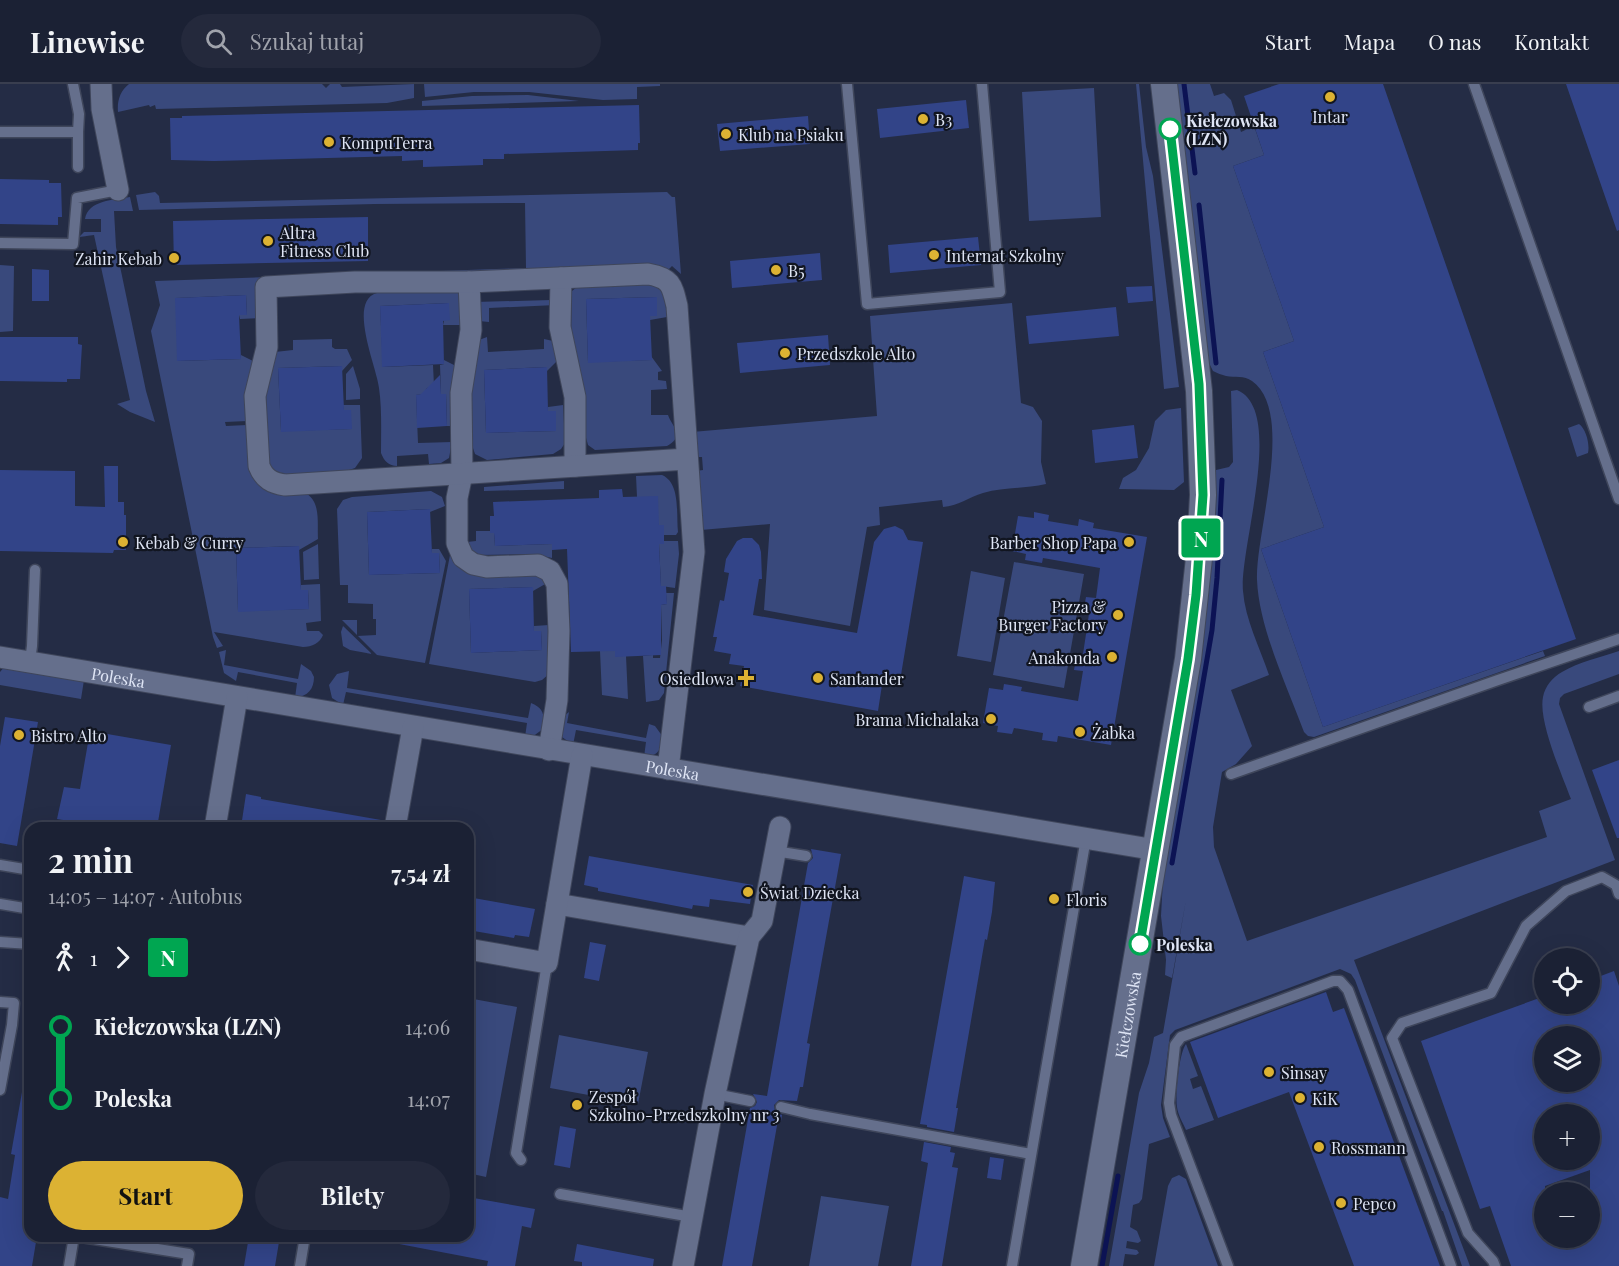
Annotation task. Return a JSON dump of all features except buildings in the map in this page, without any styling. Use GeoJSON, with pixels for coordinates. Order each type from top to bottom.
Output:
{"type":"FeatureCollection","features":[{"type":"Feature","properties":{"kind":"street"},"geometry":{"type":"LineString","coordinates":[[101,84],[102,109],[118,189]]}},
{"type":"Feature","properties":{"kind":"street","name":"Kiełczowska"},"geometry":{"type":"LineString","coordinates":[[1084,1266],[1156,850],[1195,606],[1203,495],[1199,384],[1164,84]]}},
{"type":"Feature","properties":{"kind":"street"},"geometry":{"type":"LineString","coordinates":[[668,769],[694,552],[677,306],[669,282],[660,276],[648,274],[470,282],[355,282],[266,287],[267,347],[255,396],[259,466],[262,475],[273,483],[285,485],[687,459]]}},
{"type":"Feature","properties":{"kind":"street"},"geometry":{"type":"LineString","coordinates":[[561,278],[560,327],[574,397],[575,466]]}},
{"type":"Feature","properties":{"kind":"street"},"geometry":{"type":"LineString","coordinates":[[470,282],[471,330],[461,393],[462,474],[457,498],[458,543],[463,557],[473,564],[487,567],[538,565],[550,571],[558,584],[560,632],[557,700],[549,750]]}},
{"type":"Feature","properties":{"kind":"street","name":"Poleska"},"geometry":{"type":"LineString","coordinates":[[0,657],[1156,850]]}},
{"type":"Feature","properties":{"kind":"street"},"geometry":{"type":"LineString","coordinates":[[216,822],[237,697]]}},
{"type":"Feature","properties":{"kind":"street"},"geometry":{"type":"LineString","coordinates":[[396,822],[413,727]]}},
{"type":"Feature","properties":{"kind":"street"},"geometry":{"type":"LineString","coordinates":[[474,950],[547,963],[582,754]]}},
{"type":"Feature","properties":{"kind":"street"},"geometry":{"type":"LineString","coordinates":[[683,1266],[715,1094],[749,937],[762,921],[780,827]]}},
{"type":"Feature","properties":{"kind":"street"},"geometry":{"type":"LineString","coordinates":[[557,904],[749,937]]}},
{"type":"Feature","properties":{"kind":"lane"},"geometry":{"type":"LineString","coordinates":[[73,84],[79,114],[78,167]]}},
{"type":"Feature","properties":{"kind":"lane"},"geometry":{"type":"LineString","coordinates":[[847,84],[867,304],[1000,292],[982,84]]}},
{"type":"Feature","properties":{"kind":"lane"},"geometry":{"type":"LineString","coordinates":[[1474,84],[1619,499]]}},
{"type":"Feature","properties":{"kind":"lane"},"geometry":{"type":"LineString","coordinates":[[0,132],[78,132]]}},
{"type":"Feature","properties":{"kind":"lane"},"geometry":{"type":"LineString","coordinates":[[0,243],[73,244],[77,198],[118,189]]}},
{"type":"Feature","properties":{"kind":"lane"},"geometry":{"type":"LineString","coordinates":[[30,661],[35,570]]}},
{"type":"Feature","properties":{"kind":"lane"},"geometry":{"type":"LineString","coordinates":[[1231,774],[1619,639]]}},
{"type":"Feature","properties":{"kind":"lane"},"geometry":{"type":"LineString","coordinates":[[1589,707],[1619,696]]}},
{"type":"Feature","properties":{"kind":"lane"},"geometry":{"type":"LineString","coordinates":[[1012,1266],[1086,838]]}},
{"type":"Feature","properties":{"kind":"lane"},"geometry":{"type":"LineString","coordinates":[[775,851],[806,856]]}},
{"type":"Feature","properties":{"kind":"lane"},"geometry":{"type":"LineString","coordinates":[[0,865],[24,869]]}},
{"type":"Feature","properties":{"kind":"lane"},"geometry":{"type":"LineString","coordinates":[[1495,1266],[1468,1233],[1392,1038],[1402,1023],[1491,993],[1526,926],[1566,891],[1602,877],[1616,885],[1619,894]]}},
{"type":"Feature","properties":{"kind":"lane"},"geometry":{"type":"LineString","coordinates":[[0,904],[24,908]]}},
{"type":"Feature","properties":{"kind":"lane"},"geometry":{"type":"LineString","coordinates":[[0,942],[24,944]]}},
{"type":"Feature","properties":{"kind":"lane"},"geometry":{"type":"LineString","coordinates":[[521,1160],[516,1153],[547,963]]}},
{"type":"Feature","properties":{"kind":"lane"},"geometry":{"type":"LineString","coordinates":[[1228,1266],[1171,1115],[1169,1103],[1176,1045],[1181,1037],[1333,981],[1340,981],[1348,990],[1451,1266]]}},
{"type":"Feature","properties":{"kind":"lane"},"geometry":{"type":"LineString","coordinates":[[0,1002],[14,1003],[0,1090]]}},
{"type":"Feature","properties":{"kind":"lane"},"geometry":{"type":"LineString","coordinates":[[715,1094],[750,1101]]}},
{"type":"Feature","properties":{"kind":"lane"},"geometry":{"type":"LineString","coordinates":[[781,1107],[1031,1154]]}},
{"type":"Feature","properties":{"kind":"lane"},"geometry":{"type":"LineString","coordinates":[[560,1194],[692,1217]]}},
{"type":"Feature","properties":{"kind":"lane"},"geometry":{"type":"LineString","coordinates":[[69,1266],[74,1242]]}},
{"type":"Feature","properties":{"kind":"lane"},"geometry":{"type":"LineString","coordinates":[[113,1242],[189,1254],[187,1266]]}},
{"type":"Feature","properties":{"kind":"lane"},"geometry":{"type":"LineString","coordinates":[[300,1266],[304,1242]]}},
{"type":"Feature","properties":{"kind":"shaded area"},"geometry":{"type":"Polygon","coordinates":[[[129,84],[322,84],[326,88],[330,84],[340,84],[342,87],[414,84],[414,98],[387,103],[156,109],[155,105],[150,107],[149,105],[118,112],[120,96],[129,84]]]}},
{"type":"Feature","properties":{"kind":"shaded area"},"geometry":{"type":"Polygon","coordinates":[[[424,84],[660,84],[660,86],[637,87],[637,99],[603,100],[529,92],[474,92],[425,97],[424,84]]]}},
{"type":"Feature","properties":{"kind":"shaded area"},"geometry":{"type":"Polygon","coordinates":[[[1136,84],[1139,84],[1146,147],[1153,176],[1179,387],[1164,389],[1136,84]]]}},
{"type":"Feature","properties":{"kind":"shaded area"},"geometry":{"type":"Polygon","coordinates":[[[1173,84],[1210,84],[1214,96],[1224,93],[1231,100],[1241,132],[1254,126],[1264,155],[1233,166],[1294,341],[1263,352],[1324,527],[1261,549],[1323,727],[1543,651],[1545,656],[1314,737],[1304,732],[1268,637],[1257,580],[1270,475],[1271,419],[1265,397],[1252,381],[1213,371],[1205,355],[1173,84]]]}},
{"type":"Feature","properties":{"kind":"shaded area"},"geometry":{"type":"Polygon","coordinates":[[[1094,88],[1101,217],[1029,221],[1022,92],[1094,88]]]}},
{"type":"Feature","properties":{"kind":"shaded area"},"geometry":{"type":"Polygon","coordinates":[[[528,95],[579,101],[422,106],[422,101],[472,96],[528,95]]]}},
{"type":"Feature","properties":{"kind":"shaded area"},"geometry":{"type":"Polygon","coordinates":[[[155,192],[159,196],[160,203],[667,192],[675,197],[681,274],[672,266],[666,272],[259,281],[261,318],[240,319],[239,315],[247,315],[246,295],[176,298],[178,361],[241,359],[241,355],[253,361],[247,421],[225,422],[226,426],[247,425],[252,476],[258,484],[270,492],[307,494],[314,503],[317,514],[318,539],[299,550],[299,546],[236,548],[238,611],[309,609],[308,590],[301,590],[301,585],[320,584],[321,621],[306,623],[307,631],[319,631],[323,635],[320,640],[303,647],[214,632],[223,646],[217,648],[151,331],[160,305],[155,281],[526,268],[525,203],[139,210],[136,195],[155,192]]]}},
{"type":"Feature","properties":{"kind":"shaded area"},"geometry":{"type":"Polygon","coordinates":[[[130,197],[133,211],[114,211],[116,247],[146,391],[155,422],[117,404],[130,400],[94,235],[79,237],[84,232],[101,232],[101,219],[85,219],[87,213],[96,204],[130,197]]]}},
{"type":"Feature","properties":{"kind":"shaded area"},"geometry":{"type":"Polygon","coordinates":[[[0,265],[14,266],[13,331],[0,332],[0,265]]]}},
{"type":"Feature","properties":{"kind":"shaded area"},"geometry":{"type":"Polygon","coordinates":[[[650,283],[660,288],[662,292],[667,317],[650,320],[650,316],[657,316],[656,297],[586,299],[588,362],[651,360],[651,356],[662,371],[658,372],[658,380],[666,381],[667,389],[651,390],[651,415],[668,415],[677,435],[667,446],[595,450],[588,445],[585,434],[571,332],[572,291],[578,286],[650,283]]]}},
{"type":"Feature","properties":{"kind":"shaded area"},"geometry":{"type":"Polygon","coordinates":[[[459,290],[461,325],[443,325],[448,303],[380,306],[383,367],[433,365],[434,386],[427,388],[423,394],[416,395],[418,443],[452,442],[449,458],[441,463],[429,464],[428,454],[397,456],[397,466],[389,464],[381,453],[380,396],[366,336],[364,308],[368,299],[377,293],[459,290]]]}},
{"type":"Feature","properties":{"kind":"shaded area"},"geometry":{"type":"Polygon","coordinates":[[[551,300],[556,305],[489,308],[489,322],[479,321],[475,302],[551,300]]]}},
{"type":"Feature","properties":{"kind":"shaded area"},"geometry":{"type":"Polygon","coordinates":[[[1012,303],[1021,403],[1033,407],[1042,421],[1041,462],[1046,484],[991,491],[943,507],[942,500],[879,507],[880,525],[867,527],[850,626],[764,610],[770,524],[701,530],[696,471],[703,470],[702,457],[695,457],[692,432],[877,416],[870,316],[1012,303]]]}},
{"type":"Feature","properties":{"kind":"shaded area"},"geometry":{"type":"Polygon","coordinates":[[[487,337],[488,352],[544,349],[544,339],[553,341],[557,361],[547,371],[546,367],[484,370],[486,433],[556,431],[556,411],[548,411],[548,407],[563,405],[565,443],[553,454],[487,460],[475,454],[472,445],[467,393],[479,340],[487,337]]]}},
{"type":"Feature","properties":{"kind":"shaded area"},"geometry":{"type":"Polygon","coordinates":[[[332,339],[332,347],[347,349],[352,360],[342,371],[342,366],[278,368],[281,431],[351,429],[351,410],[344,410],[343,405],[360,405],[362,458],[355,468],[349,470],[282,475],[271,467],[269,462],[266,396],[275,352],[293,350],[293,340],[332,339]]]}},
{"type":"Feature","properties":{"kind":"shaded area"},"geometry":{"type":"Polygon","coordinates":[[[444,360],[456,366],[452,426],[447,426],[446,394],[441,394],[440,365],[444,364],[444,360]]]}},
{"type":"Feature","properties":{"kind":"shaded area"},"geometry":{"type":"Polygon","coordinates":[[[353,366],[360,389],[360,399],[346,400],[346,374],[353,366]]]}},
{"type":"Feature","properties":{"kind":"shaded area"},"geometry":{"type":"Polygon","coordinates":[[[1237,390],[1251,403],[1258,424],[1257,482],[1243,591],[1250,623],[1269,675],[1231,690],[1252,746],[1236,764],[1222,772],[1213,827],[1214,847],[1247,941],[1547,837],[1539,811],[1571,799],[1547,733],[1542,707],[1544,693],[1556,676],[1569,668],[1619,651],[1619,674],[1564,694],[1559,704],[1615,860],[1354,960],[1470,1266],[1462,1266],[1355,980],[1351,974],[1340,969],[1175,1030],[1170,1035],[1161,1105],[1170,1137],[1149,1144],[1142,1199],[1133,1205],[1130,1227],[1137,1231],[1141,1241],[1138,1243],[1127,1241],[1126,1248],[1137,1250],[1139,1253],[1125,1254],[1123,1266],[1109,1266],[1139,1093],[1149,1063],[1154,1037],[1163,1033],[1186,900],[1172,978],[1165,975],[1166,960],[1161,916],[1163,879],[1213,475],[1216,470],[1229,467],[1233,462],[1231,391],[1237,390]]]}},
{"type":"Feature","properties":{"kind":"shaded area"},"geometry":{"type":"Polygon","coordinates":[[[1181,408],[1184,482],[1174,490],[1119,489],[1123,478],[1136,470],[1149,448],[1155,421],[1166,410],[1181,408]]]}},
{"type":"Feature","properties":{"kind":"shaded area"},"geometry":{"type":"Polygon","coordinates":[[[1579,424],[1588,441],[1588,453],[1577,457],[1568,428],[1579,424]]]}},
{"type":"Feature","properties":{"kind":"shaded area"},"geometry":{"type":"Polygon","coordinates":[[[662,475],[668,479],[675,492],[678,532],[676,535],[664,535],[664,526],[659,525],[637,497],[636,476],[662,475]]]}},
{"type":"Feature","properties":{"kind":"shaded area"},"geometry":{"type":"Polygon","coordinates":[[[564,481],[564,489],[484,491],[484,487],[564,481]]]}},
{"type":"Feature","properties":{"kind":"shaded area"},"geometry":{"type":"Polygon","coordinates":[[[431,491],[442,497],[445,506],[430,512],[430,509],[367,512],[369,575],[440,573],[439,553],[432,553],[432,549],[439,549],[446,561],[425,663],[377,655],[358,636],[376,635],[376,619],[373,619],[373,604],[348,603],[348,585],[340,585],[337,509],[343,500],[352,497],[431,491]]]}},
{"type":"Feature","properties":{"kind":"shaded area"},"geometry":{"type":"Polygon","coordinates":[[[476,531],[494,533],[495,546],[552,544],[552,558],[533,554],[478,555],[471,550],[467,542],[476,541],[476,531]]]}},
{"type":"Feature","properties":{"kind":"shaded area"},"geometry":{"type":"Polygon","coordinates":[[[664,541],[678,541],[679,554],[675,588],[661,586],[659,544],[664,544],[664,541]]]}},
{"type":"Feature","properties":{"kind":"shaded area"},"geometry":{"type":"Polygon","coordinates":[[[318,544],[319,579],[304,580],[303,552],[318,544]]]}},
{"type":"Feature","properties":{"kind":"shaded area"},"geometry":{"type":"Polygon","coordinates":[[[450,555],[455,562],[534,574],[547,583],[533,591],[532,587],[469,589],[471,653],[542,650],[541,631],[534,631],[534,626],[549,625],[549,674],[542,680],[535,682],[429,664],[450,555]]]}},
{"type":"Feature","properties":{"kind":"shaded area"},"geometry":{"type":"Polygon","coordinates":[[[1014,562],[1084,574],[1064,688],[993,675],[1014,562]]]}},
{"type":"Feature","properties":{"kind":"shaded area"},"geometry":{"type":"Polygon","coordinates":[[[971,571],[1005,578],[991,662],[957,656],[971,571]]]}},
{"type":"Feature","properties":{"kind":"shaded area"},"geometry":{"type":"Polygon","coordinates":[[[666,593],[674,593],[664,693],[659,700],[646,702],[643,656],[653,655],[653,658],[660,658],[661,605],[667,604],[666,593]]]}},
{"type":"Feature","properties":{"kind":"shaded area"},"geometry":{"type":"Polygon","coordinates":[[[342,620],[357,620],[357,635],[342,620]]]}},
{"type":"Feature","properties":{"kind":"shaded area"},"geometry":{"type":"Polygon","coordinates":[[[343,626],[372,654],[350,650],[343,646],[341,632],[343,626]]]}},
{"type":"Feature","properties":{"kind":"shaded area"},"geometry":{"type":"Polygon","coordinates":[[[226,650],[224,665],[298,679],[301,664],[311,671],[314,677],[313,685],[307,694],[295,698],[297,683],[238,672],[236,681],[224,673],[219,652],[226,650]]]}},
{"type":"Feature","properties":{"kind":"shaded area"},"geometry":{"type":"Polygon","coordinates":[[[600,651],[615,651],[615,656],[626,656],[628,699],[602,695],[600,651]]]}},
{"type":"Feature","properties":{"kind":"shaded area"},"geometry":{"type":"Polygon","coordinates":[[[5,666],[84,680],[81,699],[0,685],[0,672],[5,666]]]}},
{"type":"Feature","properties":{"kind":"shaded area"},"geometry":{"type":"Polygon","coordinates":[[[349,671],[347,688],[528,718],[531,703],[539,707],[543,713],[543,729],[532,737],[525,737],[527,723],[346,692],[343,705],[332,698],[329,685],[337,674],[349,671]]]}},
{"type":"Feature","properties":{"kind":"shaded area"},"geometry":{"type":"Polygon","coordinates":[[[569,712],[567,723],[646,738],[649,724],[655,726],[663,737],[661,745],[656,754],[644,757],[646,742],[576,730],[573,745],[562,737],[563,717],[569,712]]]}},
{"type":"Feature","properties":{"kind":"shaded area"},"geometry":{"type":"Polygon","coordinates":[[[474,999],[517,1007],[486,1177],[474,1174],[474,999]]]}},
{"type":"Feature","properties":{"kind":"shaded area"},"geometry":{"type":"Polygon","coordinates":[[[559,1035],[648,1052],[638,1104],[550,1088],[559,1035]]]}},
{"type":"Feature","properties":{"kind":"shaded area"},"geometry":{"type":"Polygon","coordinates":[[[1186,1044],[1198,1076],[1190,1079],[1193,1089],[1201,1086],[1214,1120],[1186,1130],[1178,1113],[1177,1084],[1186,1044]]]}},
{"type":"Feature","properties":{"kind":"shaded area"},"geometry":{"type":"Polygon","coordinates":[[[1179,1175],[1186,1179],[1218,1266],[1154,1266],[1168,1186],[1172,1178],[1179,1175]]]}},
{"type":"Feature","properties":{"kind":"shaded area"},"geometry":{"type":"Polygon","coordinates":[[[821,1196],[889,1206],[878,1266],[809,1266],[821,1196]]]}},
{"type":"Feature","properties":{"kind":"waterway"},"geometry":{"type":"LineString","coordinates":[[1184,84],[1195,173]]}},
{"type":"Feature","properties":{"kind":"waterway"},"geometry":{"type":"LineString","coordinates":[[1199,205],[1216,363]]}},
{"type":"Feature","properties":{"kind":"waterway"},"geometry":{"type":"LineString","coordinates":[[1172,863],[1212,630],[1222,480]]}},
{"type":"Feature","properties":{"kind":"waterway"},"geometry":{"type":"LineString","coordinates":[[1102,1266],[1118,1176]]}},
{"type":"Feature","properties":{"kind":"bus line","name":"N"},"geometry":{"type":"LineString","coordinates":[[1140,944],[1188,659],[1196,595],[1203,495],[1199,384],[1170,129]]}},
{"type":"Feature","properties":{"kind":"place","name":"Intar"},"geometry":{"type":"Point","coordinates":[1330,97]}},
{"type":"Feature","properties":{"kind":"place","name":"B3"},"geometry":{"type":"Point","coordinates":[923,119]}},
{"type":"Feature","properties":{"kind":"place","name":"Kiełczowska (LZN)"},"geometry":{"type":"Point","coordinates":[1170,129]}},
{"type":"Feature","properties":{"kind":"place","name":"Klub na Psiaku"},"geometry":{"type":"Point","coordinates":[726,134]}},
{"type":"Feature","properties":{"kind":"place","name":"KompuTerra"},"geometry":{"type":"Point","coordinates":[329,142]}},
{"type":"Feature","properties":{"kind":"place","name":"Altra Fitness Club"},"geometry":{"type":"Point","coordinates":[268,241]}},
{"type":"Feature","properties":{"kind":"place","name":"Internat Szkolny"},"geometry":{"type":"Point","coordinates":[934,255]}},
{"type":"Feature","properties":{"kind":"place","name":"Zahir Kebab"},"geometry":{"type":"Point","coordinates":[174,258]}},
{"type":"Feature","properties":{"kind":"place","name":"B5"},"geometry":{"type":"Point","coordinates":[776,270]}},
{"type":"Feature","properties":{"kind":"place","name":"Przedszkole Alto"},"geometry":{"type":"Point","coordinates":[785,353]}},
{"type":"Feature","properties":{"kind":"place","name":"Kebab & Curry"},"geometry":{"type":"Point","coordinates":[123,542]}},
{"type":"Feature","properties":{"kind":"place","name":"Barber Shop Papa"},"geometry":{"type":"Point","coordinates":[1129,542]}},
{"type":"Feature","properties":{"kind":"place","name":"Pizza & Burger Factory"},"geometry":{"type":"Point","coordinates":[1118,615]}},
{"type":"Feature","properties":{"kind":"place","name":"Anakonda"},"geometry":{"type":"Point","coordinates":[1112,657]}},
{"type":"Feature","properties":{"kind":"place","name":"Osiedlowa"},"geometry":{"type":"Point","coordinates":[746,678]}},
{"type":"Feature","properties":{"kind":"place","name":"Santander"},"geometry":{"type":"Point","coordinates":[818,678]}},
{"type":"Feature","properties":{"kind":"place","name":"Brama Michalaka"},"geometry":{"type":"Point","coordinates":[991,719]}},
{"type":"Feature","properties":{"kind":"place","name":"Żabka"},"geometry":{"type":"Point","coordinates":[1080,732]}},
{"type":"Feature","properties":{"kind":"place","name":"Bistro Alto"},"geometry":{"type":"Point","coordinates":[19,735]}},
{"type":"Feature","properties":{"kind":"place","name":"Świat Dziecka"},"geometry":{"type":"Point","coordinates":[748,892]}},
{"type":"Feature","properties":{"kind":"place","name":"Floris"},"geometry":{"type":"Point","coordinates":[1054,899]}},
{"type":"Feature","properties":{"kind":"place","name":"Poleska"},"geometry":{"type":"Point","coordinates":[1140,944]}},
{"type":"Feature","properties":{"kind":"place","name":"Sinsay"},"geometry":{"type":"Point","coordinates":[1269,1072]}},
{"type":"Feature","properties":{"kind":"place","name":"KiK"},"geometry":{"type":"Point","coordinates":[1300,1098]}},
{"type":"Feature","properties":{"kind":"place","name":"Zespół Szkolno-Przedszkolny nr 3"},"geometry":{"type":"Point","coordinates":[577,1105]}},
{"type":"Feature","properties":{"kind":"place","name":"Rossmann"},"geometry":{"type":"Point","coordinates":[1319,1147]}},
{"type":"Feature","properties":{"kind":"place","name":"Pepco"},"geometry":{"type":"Point","coordinates":[1341,1203]}}]}
